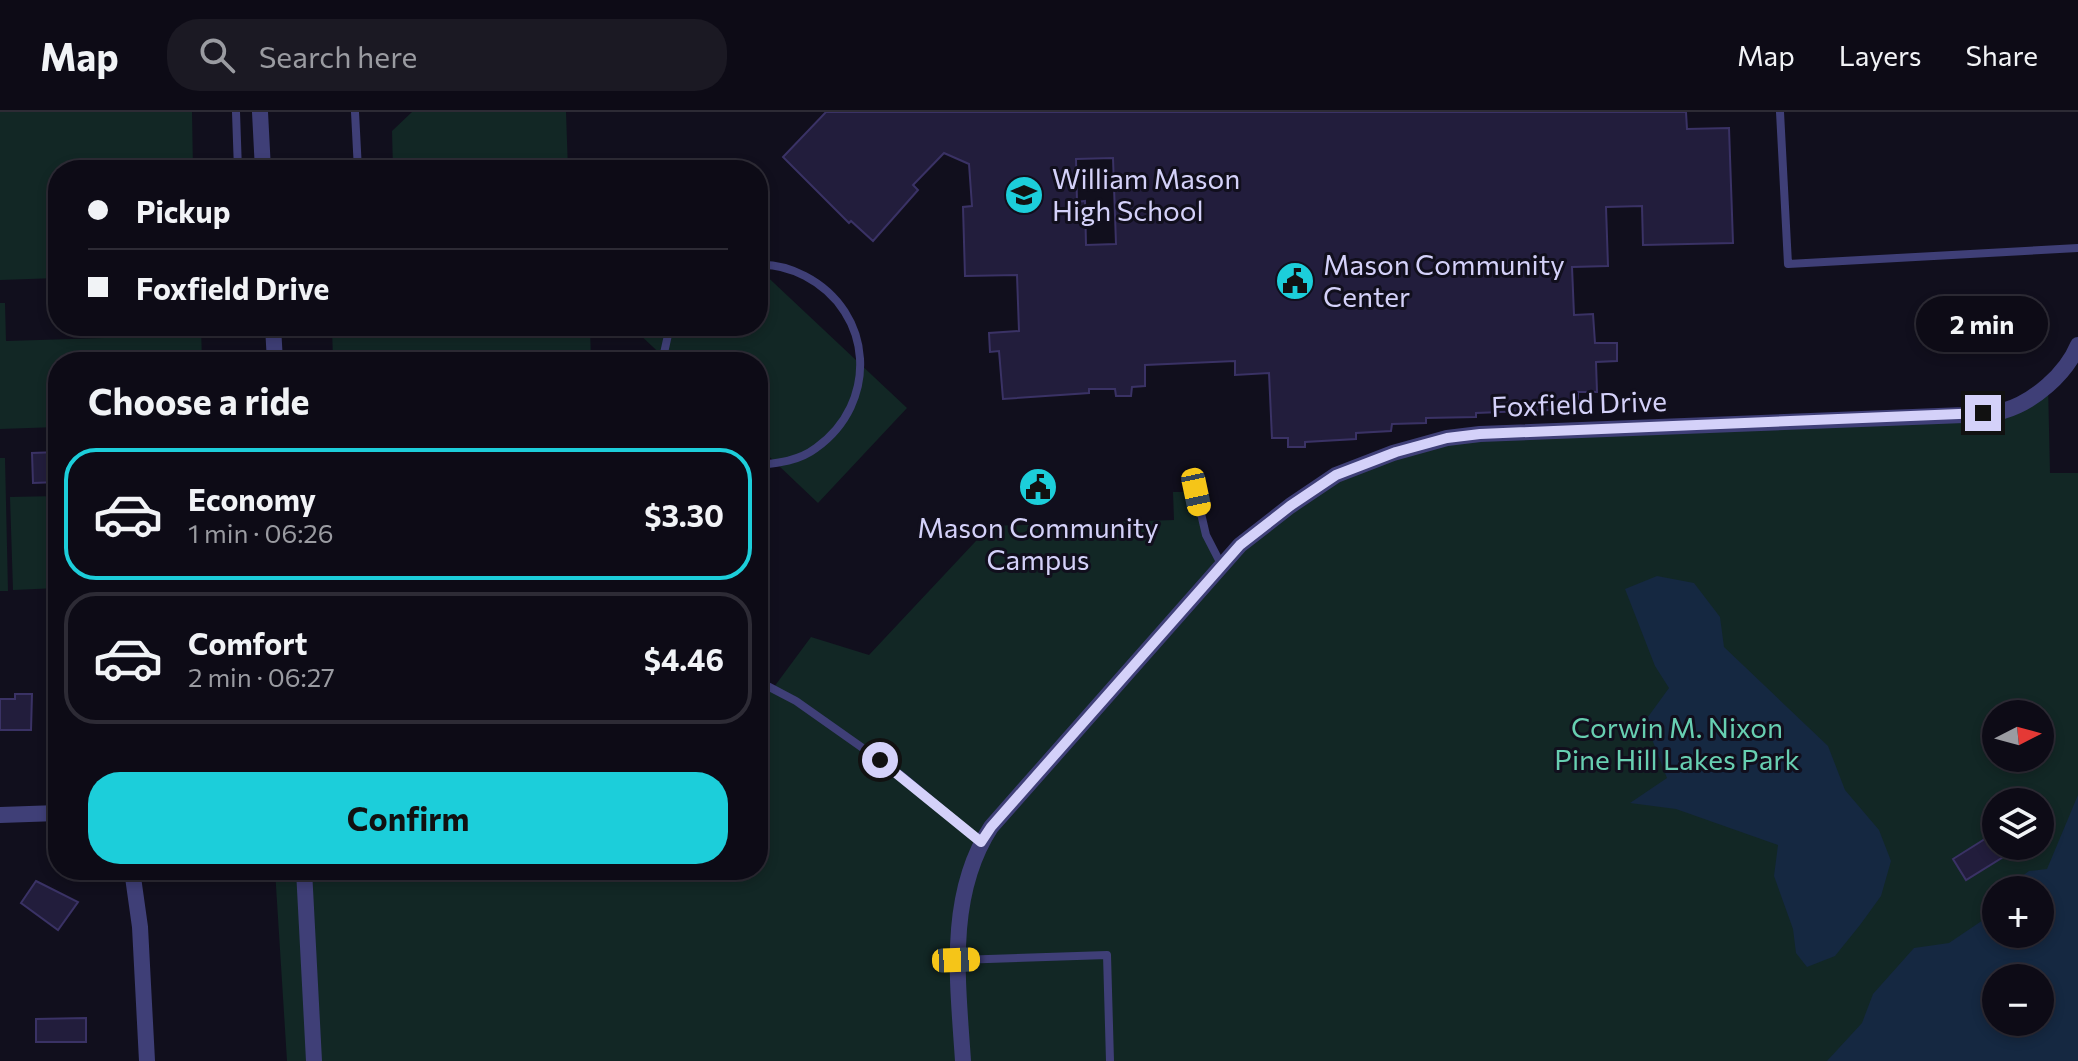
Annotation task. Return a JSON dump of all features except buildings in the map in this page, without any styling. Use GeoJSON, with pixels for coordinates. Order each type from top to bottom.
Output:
{"type":"FeatureCollection","features":[{"type":"Feature","properties":{"kind":"street"},"geometry":{"type":"LineString","coordinates":[[260,112],[262,160]]}},
{"type":"Feature","properties":{"kind":"street","name":"Foxfield Drive"},"geometry":{"type":"LineString","coordinates":[[963,1061],[957,938],[971,870],[981,842],[1240,545],[1336,475],[1396,452],[1447,438],[1480,434],[2001,411],[2021,403],[2048,384],[2071,360],[2078,345]]}},
{"type":"Feature","properties":{"kind":"street"},"geometry":{"type":"LineString","coordinates":[[0,815],[48,813]]}},
{"type":"Feature","properties":{"kind":"street"},"geometry":{"type":"LineString","coordinates":[[133,880],[140,927],[147,1061]]}},
{"type":"Feature","properties":{"kind":"street"},"geometry":{"type":"LineString","coordinates":[[305,880],[314,1061]]}},
{"type":"Feature","properties":{"kind":"lane"},"geometry":{"type":"LineString","coordinates":[[236,112],[238,160]]}},
{"type":"Feature","properties":{"kind":"lane"},"geometry":{"type":"LineString","coordinates":[[355,112],[357,160]]}},
{"type":"Feature","properties":{"kind":"lane"},"geometry":{"type":"LineString","coordinates":[[1780,112],[1788,264],[2078,248]]}},
{"type":"Feature","properties":{"kind":"lane"},"geometry":{"type":"LineString","coordinates":[[768,266],[794,270],[822,285],[844,308],[858,337],[861,370],[855,401],[839,429],[815,450],[785,462],[768,464]]}},
{"type":"Feature","properties":{"kind":"lane"},"geometry":{"type":"LineString","coordinates":[[1196,492],[1206,535],[1222,566]]}},
{"type":"Feature","properties":{"kind":"lane"},"geometry":{"type":"LineString","coordinates":[[768,686],[796,701],[901,775],[981,842]]}},
{"type":"Feature","properties":{"kind":"lane"},"geometry":{"type":"LineString","coordinates":[[956,960],[1107,955],[1110,1061]]}},
{"type":"Feature","properties":{"kind":"green space"},"geometry":{"type":"Polygon","coordinates":[[[0,112],[192,112],[193,160],[48,160],[48,278],[0,280],[0,112]]]}},
{"type":"Feature","properties":{"kind":"green space"},"geometry":{"type":"Polygon","coordinates":[[[412,112],[566,112],[568,160],[393,160],[392,131],[412,112]]]}},
{"type":"Feature","properties":{"kind":"green space"},"geometry":{"type":"Polygon","coordinates":[[[768,277],[907,408],[818,503],[768,456],[768,352],[658,352],[641,336],[768,336],[768,277]]]}},
{"type":"Feature","properties":{"kind":"green space"},"geometry":{"type":"Polygon","coordinates":[[[0,303],[5,303],[6,341],[104,336],[201,336],[202,352],[48,352],[48,427],[0,429],[0,303]]]}},
{"type":"Feature","properties":{"kind":"green space"},"geometry":{"type":"Polygon","coordinates":[[[332,336],[590,336],[591,352],[333,352],[332,336]]]}},
{"type":"Feature","properties":{"kind":"green space","name":"Corwin M. Nixon Pine Hill Lakes Park"},"geometry":{"type":"Polygon","coordinates":[[[2048,384],[2050,473],[2078,473],[2078,1061],[287,1061],[276,880],[768,880],[768,685],[774,687],[811,637],[869,655],[990,526],[1174,520],[1173,492],[1196,492],[1206,535],[1222,565],[1336,475],[1447,438],[2001,411],[2048,384]]]}},
{"type":"Feature","properties":{"kind":"green space"},"geometry":{"type":"Polygon","coordinates":[[[0,458],[5,458],[8,591],[0,591],[0,458]]]}},
{"type":"Feature","properties":{"kind":"green space"},"geometry":{"type":"Polygon","coordinates":[[[48,496],[48,588],[13,590],[10,497],[48,496]]]}},
{"type":"Feature","properties":{"kind":"water"},"geometry":{"type":"Polygon","coordinates":[[[1657,576],[1694,583],[1720,617],[1724,647],[1828,746],[1845,790],[1879,830],[1891,861],[1881,896],[1835,956],[1807,967],[1796,953],[1793,929],[1774,876],[1778,845],[1676,809],[1630,803],[1667,778],[1645,721],[1669,688],[1655,666],[1625,589],[1657,576]]]}},
{"type":"Feature","properties":{"kind":"water"},"geometry":{"type":"Polygon","coordinates":[[[2078,795],[2078,1061],[1827,1061],[1862,1023],[1873,994],[1914,948],[1949,943],[1982,921],[1982,948],[2054,948],[2054,876],[2022,876],[2029,871],[2047,869],[2051,860],[2054,860],[2054,852],[2078,795]]]}},
{"type":"Feature","properties":{"kind":"place","name":"William Mason High School"},"geometry":{"type":"Point","coordinates":[1024,195]}},
{"type":"Feature","properties":{"kind":"place","name":"Mason Community Center"},"geometry":{"type":"Point","coordinates":[1295,281]}},
{"type":"Feature","properties":{"kind":"place","name":"Mason Community Campus"},"geometry":{"type":"Point","coordinates":[1038,487]}},
{"type":"Feature","properties":{"kind":"route"},"geometry":{"type":"LineString","coordinates":[[880,760],[981,842],[1240,545],[1336,475],[1396,452],[1447,438],[1480,434],[1983,413]]}}]}
